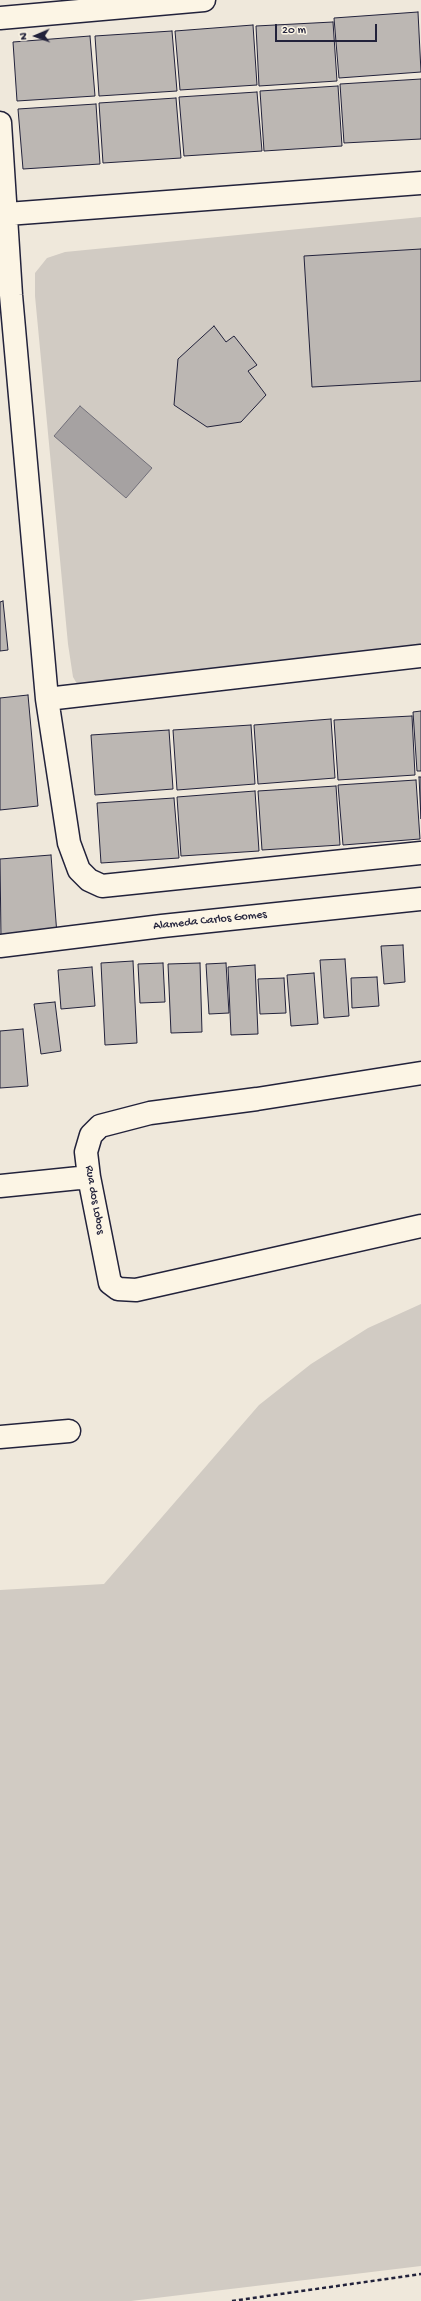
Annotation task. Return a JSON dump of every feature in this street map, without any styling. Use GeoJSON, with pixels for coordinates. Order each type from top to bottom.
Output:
{"type":"FeatureCollection","features":[{"type":"Feature","properties":{"kind":"street"},"geometry":{"type":"LineString","coordinates":[[0,18],[204,0]]}},
{"type":"Feature","properties":{"kind":"street"},"geometry":{"type":"LineString","coordinates":[[0,123],[7,214],[4,246],[5,296],[47,699],[73,857],[79,870],[96,884],[102,886],[421,853]]}},
{"type":"Feature","properties":{"kind":"street"},"geometry":{"type":"LineString","coordinates":[[7,214],[421,182]]}},
{"type":"Feature","properties":{"kind":"street"},"geometry":{"type":"LineString","coordinates":[[47,699],[421,656]]}},
{"type":"Feature","properties":{"kind":"street","name":"Alameda Carlos Gomes"},"geometry":{"type":"LineString","coordinates":[[0,946],[162,926],[421,899]]}},
{"type":"Feature","properties":{"kind":"street","name":"Rua dos Lobos"},"geometry":{"type":"LineString","coordinates":[[421,1073],[257,1099],[150,1113],[100,1126],[91,1135],[86,1152],[89,1177],[110,1283],[113,1287],[123,1290],[136,1290],[421,1226]]}},
{"type":"Feature","properties":{"kind":"street"},"geometry":{"type":"LineString","coordinates":[[0,1186],[89,1177]]}},
{"type":"Feature","properties":{"kind":"street"},"geometry":{"type":"LineString","coordinates":[[0,1437],[69,1431]]}},
{"type":"Feature","properties":{"kind":"path"},"geometry":{"type":"LineString","coordinates":[[232,2301],[421,2274]]}},
{"type":"Feature","properties":{"kind":"shaded area"},"geometry":{"type":"Polygon","coordinates":[[[421,217],[421,668],[207,689],[114,703],[94,700],[80,689],[73,677],[68,644],[35,296],[35,273],[47,258],[65,252],[421,217]]]}},
{"type":"Feature","properties":{"kind":"shaded area"},"geometry":{"type":"Polygon","coordinates":[[[80,406],[152,468],[126,498],[54,436],[80,406]]]}},
{"type":"Feature","properties":{"kind":"shaded area"},"geometry":{"type":"Polygon","coordinates":[[[421,1304],[421,2266],[131,2301],[0,2301],[0,1590],[104,1584],[259,1405],[311,1364],[368,1328],[421,1304]]]}},
{"type":"Feature","properties":{"kind":"building"},"geometry":{"type":"Polygon","coordinates":[[[418,12],[421,72],[339,78],[334,18],[418,12]]]}},
{"type":"Feature","properties":{"kind":"building"},"geometry":{"type":"Polygon","coordinates":[[[333,22],[337,81],[259,86],[256,26],[333,22]]]}},
{"type":"Feature","properties":{"kind":"building"},"geometry":{"type":"Polygon","coordinates":[[[253,25],[257,85],[180,90],[175,31],[253,25]]]}},
{"type":"Feature","properties":{"kind":"building"},"geometry":{"type":"Polygon","coordinates":[[[172,31],[177,91],[99,96],[95,36],[172,31]]]}},
{"type":"Feature","properties":{"kind":"building"},"geometry":{"type":"Polygon","coordinates":[[[90,36],[95,96],[17,101],[13,42],[90,36]]]}},
{"type":"Feature","properties":{"kind":"building"},"geometry":{"type":"Polygon","coordinates":[[[421,79],[421,139],[344,143],[340,84],[421,79]]]}},
{"type":"Feature","properties":{"kind":"building"},"geometry":{"type":"Polygon","coordinates":[[[338,86],[342,146],[264,151],[260,91],[338,86]]]}},
{"type":"Feature","properties":{"kind":"building"},"geometry":{"type":"Polygon","coordinates":[[[257,92],[262,151],[184,156],[179,97],[257,92]]]}},
{"type":"Feature","properties":{"kind":"building"},"geometry":{"type":"Polygon","coordinates":[[[176,98],[181,158],[103,163],[99,103],[176,98]]]}},
{"type":"Feature","properties":{"kind":"building"},"geometry":{"type":"Polygon","coordinates":[[[96,104],[100,164],[23,169],[18,109],[96,104]]]}},
{"type":"Feature","properties":{"kind":"building"},"geometry":{"type":"Polygon","coordinates":[[[421,249],[421,381],[312,387],[304,256],[421,249]]]}},
{"type":"Feature","properties":{"kind":"building"},"geometry":{"type":"Polygon","coordinates":[[[214,326],[226,342],[234,336],[257,365],[248,371],[266,395],[241,422],[207,427],[174,405],[178,359],[214,326]]]}},
{"type":"Feature","properties":{"kind":"building"},"geometry":{"type":"Polygon","coordinates":[[[3,601],[8,650],[0,651],[0,602],[3,601]]]}},
{"type":"Feature","properties":{"kind":"building"},"geometry":{"type":"Polygon","coordinates":[[[28,695],[38,806],[0,810],[0,698],[28,695]]]}},
{"type":"Feature","properties":{"kind":"building"},"geometry":{"type":"Polygon","coordinates":[[[421,711],[421,771],[417,771],[413,712],[421,711]]]}},
{"type":"Feature","properties":{"kind":"building"},"geometry":{"type":"Polygon","coordinates":[[[412,716],[415,775],[338,780],[334,720],[412,716]]]}},
{"type":"Feature","properties":{"kind":"building"},"geometry":{"type":"Polygon","coordinates":[[[331,719],[335,778],[258,784],[254,725],[331,719]]]}},
{"type":"Feature","properties":{"kind":"building"},"geometry":{"type":"Polygon","coordinates":[[[251,725],[255,784],[177,790],[173,730],[251,725]]]}},
{"type":"Feature","properties":{"kind":"building"},"geometry":{"type":"Polygon","coordinates":[[[169,730],[173,789],[95,795],[91,735],[169,730]]]}},
{"type":"Feature","properties":{"kind":"building"},"geometry":{"type":"Polygon","coordinates":[[[419,777],[421,777],[421,819],[419,777]]]}},
{"type":"Feature","properties":{"kind":"building"},"geometry":{"type":"Polygon","coordinates":[[[416,780],[420,839],[343,845],[338,785],[416,780]]]}},
{"type":"Feature","properties":{"kind":"building"},"geometry":{"type":"Polygon","coordinates":[[[336,786],[340,845],[262,850],[258,791],[336,786]]]}},
{"type":"Feature","properties":{"kind":"building"},"geometry":{"type":"Polygon","coordinates":[[[255,791],[259,851],[181,856],[177,797],[255,791]]]}},
{"type":"Feature","properties":{"kind":"building"},"geometry":{"type":"Polygon","coordinates":[[[174,798],[179,858],[101,863],[97,803],[174,798]]]}},
{"type":"Feature","properties":{"kind":"building"},"geometry":{"type":"Polygon","coordinates":[[[51,855],[57,935],[1,939],[0,859],[51,855]]]}},
{"type":"Feature","properties":{"kind":"building"},"geometry":{"type":"Polygon","coordinates":[[[403,945],[405,982],[384,984],[381,946],[403,945]]]}},
{"type":"Feature","properties":{"kind":"building"},"geometry":{"type":"Polygon","coordinates":[[[345,959],[349,1016],[324,1018],[320,960],[345,959]]]}},
{"type":"Feature","properties":{"kind":"building"},"geometry":{"type":"Polygon","coordinates":[[[133,961],[137,1043],[105,1045],[101,963],[133,961]]]}},
{"type":"Feature","properties":{"kind":"building"},"geometry":{"type":"Polygon","coordinates":[[[163,963],[165,1002],[140,1003],[138,964],[163,963]]]}},
{"type":"Feature","properties":{"kind":"building"},"geometry":{"type":"Polygon","coordinates":[[[200,963],[202,1032],[171,1033],[168,964],[200,963]]]}},
{"type":"Feature","properties":{"kind":"building"},"geometry":{"type":"Polygon","coordinates":[[[226,963],[229,1013],[209,1014],[206,964],[226,963]]]}},
{"type":"Feature","properties":{"kind":"building"},"geometry":{"type":"Polygon","coordinates":[[[255,965],[258,1034],[231,1035],[228,967],[255,965]]]}},
{"type":"Feature","properties":{"kind":"building"},"geometry":{"type":"Polygon","coordinates":[[[92,967],[95,1006],[61,1009],[58,970],[92,967]]]}},
{"type":"Feature","properties":{"kind":"building"},"geometry":{"type":"Polygon","coordinates":[[[314,973],[318,1024],[291,1026],[287,975],[314,973]]]}},
{"type":"Feature","properties":{"kind":"building"},"geometry":{"type":"Polygon","coordinates":[[[377,977],[379,1006],[352,1008],[351,978],[377,977]]]}},
{"type":"Feature","properties":{"kind":"building"},"geometry":{"type":"Polygon","coordinates":[[[284,978],[286,1013],[260,1014],[258,979],[284,978]]]}},
{"type":"Feature","properties":{"kind":"building"},"geometry":{"type":"Polygon","coordinates":[[[55,1002],[61,1051],[41,1054],[34,1004],[55,1002]]]}},
{"type":"Feature","properties":{"kind":"building"},"geometry":{"type":"Polygon","coordinates":[[[23,1029],[28,1086],[0,1088],[0,1031],[23,1029]]]}}]}
